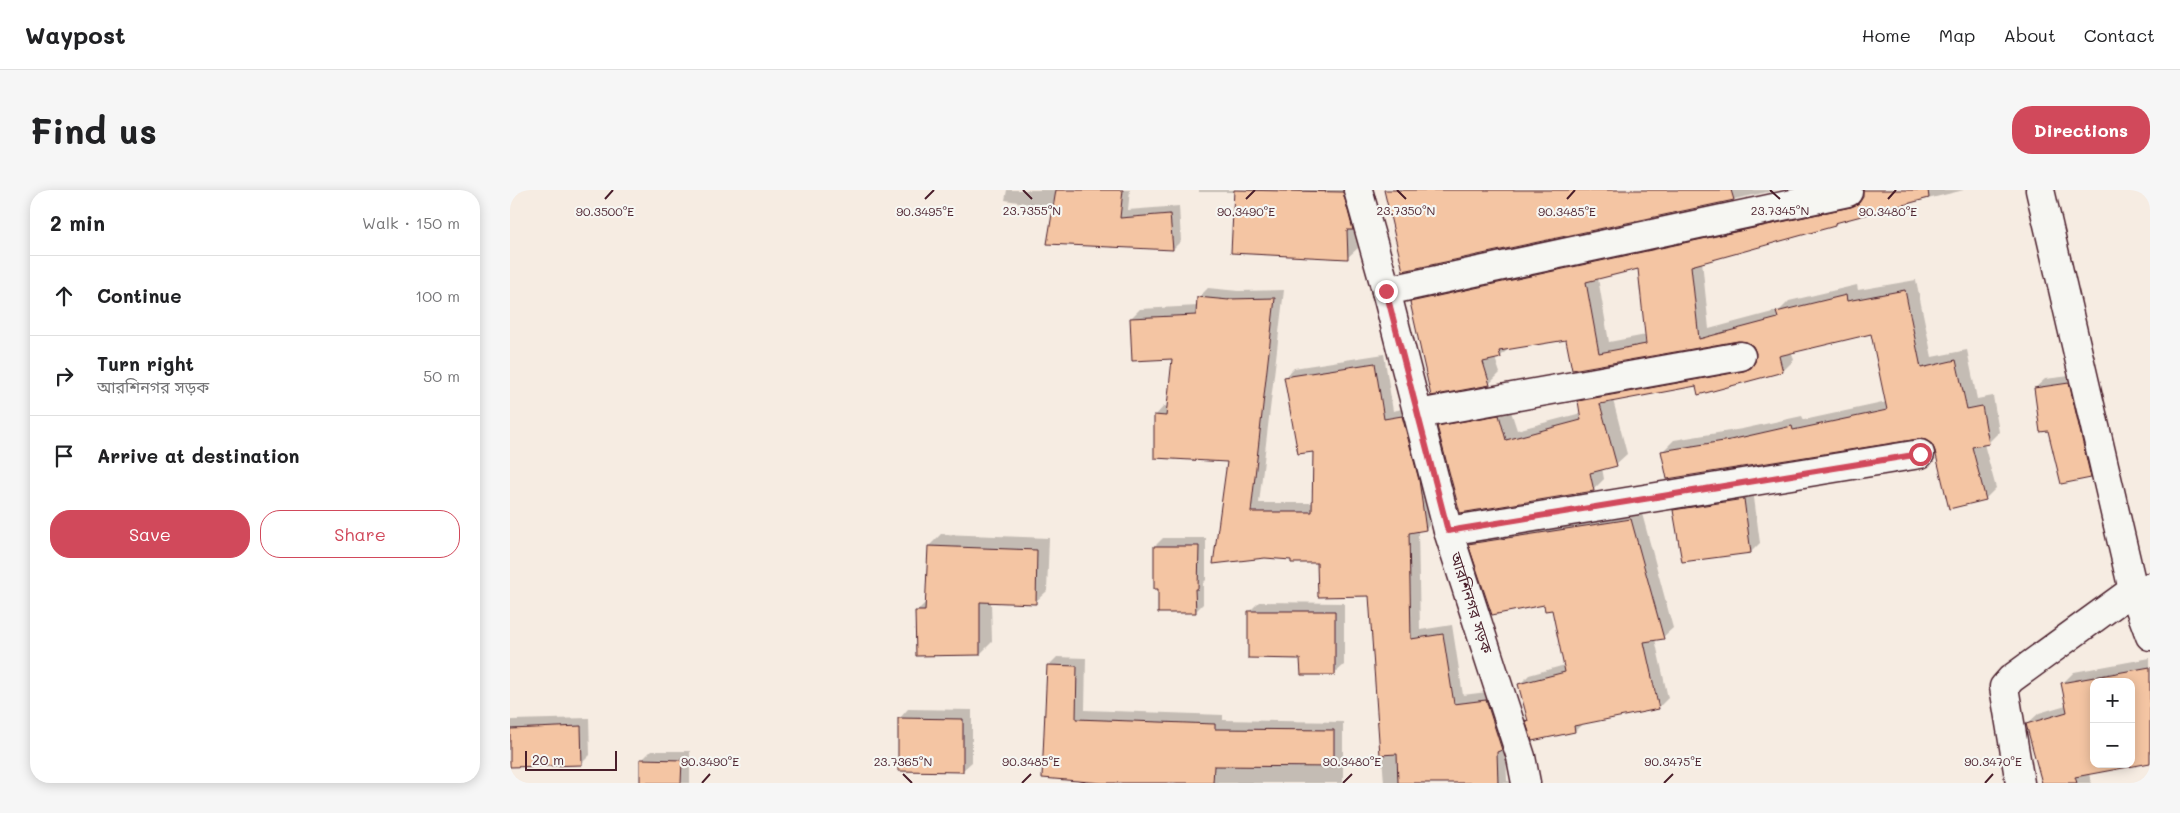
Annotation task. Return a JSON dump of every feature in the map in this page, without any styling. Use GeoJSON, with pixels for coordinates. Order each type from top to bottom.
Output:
{"type":"FeatureCollection","features":[{"type":"Feature","properties":{"kind":"street","name":"আরশিনগর সড়ক"},"geometry":{"type":"LineString","coordinates":[[1358,190],[1448,531],[1521,757],[1526,783]]}},
{"type":"Feature","properties":{"kind":"street"},"geometry":{"type":"LineString","coordinates":[[2040,190],[2142,588],[2150,636]]}},
{"type":"Feature","properties":{"kind":"street"},"geometry":{"type":"LineString","coordinates":[[1386,291],[1848,192]]}},
{"type":"Feature","properties":{"kind":"street"},"geometry":{"type":"LineString","coordinates":[[1418,414],[1741,356]]}},
{"type":"Feature","properties":{"kind":"street"},"geometry":{"type":"LineString","coordinates":[[1448,531],[1920,454]]}},
{"type":"Feature","properties":{"kind":"street"},"geometry":{"type":"LineString","coordinates":[[2020,783],[2004,687],[2011,679],[2142,588]]}},
{"type":"Feature","properties":{"kind":"building"},"geometry":{"type":"Polygon","coordinates":[[[1056,190],[1123,190],[1120,218],[1170,214],[1173,250],[1047,244],[1056,190]]]}},
{"type":"Feature","properties":{"kind":"building"},"geometry":{"type":"Polygon","coordinates":[[[1234,190],[1343,192],[1353,230],[1347,230],[1348,259],[1231,253],[1234,190]]]}},
{"type":"Feature","properties":{"kind":"building"},"geometry":{"type":"Polygon","coordinates":[[[1384,190],[1731,190],[1734,200],[1403,271],[1384,190]]]}},
{"type":"Feature","properties":{"kind":"building"},"geometry":{"type":"Polygon","coordinates":[[[1863,190],[1928,190],[1929,198],[1835,223],[1835,226],[1691,266],[1699,339],[1778,318],[1776,312],[1846,295],[1847,301],[1905,290],[1921,368],[1956,360],[1967,409],[1982,406],[1989,444],[1972,447],[1986,500],[1949,509],[1932,444],[1926,440],[1918,439],[1667,479],[1661,451],[1730,440],[1792,426],[1793,430],[1887,410],[1871,334],[1779,356],[1783,372],[1698,395],[1696,386],[1600,404],[1617,466],[1590,473],[1594,491],[1460,513],[1437,426],[1499,415],[1506,440],[1581,420],[1578,401],[1744,371],[1751,368],[1755,362],[1756,353],[1753,346],[1747,342],[1738,341],[1572,370],[1566,340],[1499,351],[1501,358],[1483,362],[1490,385],[1431,396],[1410,302],[1851,207],[1859,203],[1863,197],[1863,190]],[[1638,269],[1586,282],[1599,353],[1646,344],[1638,269]]]}},
{"type":"Feature","properties":{"kind":"building"},"geometry":{"type":"Polygon","coordinates":[[[1197,297],[1229,300],[1275,298],[1251,512],[1312,512],[1313,452],[1298,454],[1284,377],[1375,363],[1384,419],[1402,416],[1419,480],[1426,530],[1409,533],[1411,639],[1443,634],[1454,704],[1486,700],[1502,750],[1497,752],[1498,783],[1398,783],[1397,754],[1380,755],[1369,596],[1318,597],[1317,563],[1291,563],[1291,560],[1265,558],[1213,564],[1227,462],[1154,458],[1154,415],[1166,416],[1172,359],[1132,361],[1130,318],[1196,315],[1197,297]]]}},
{"type":"Feature","properties":{"kind":"building"},"geometry":{"type":"Polygon","coordinates":[[[2069,383],[2091,478],[2061,484],[2048,431],[2040,432],[2034,388],[2069,383]]]}},
{"type":"Feature","properties":{"kind":"building"},"geometry":{"type":"Polygon","coordinates":[[[1744,499],[1751,553],[1682,562],[1673,510],[1744,499]]]}},
{"type":"Feature","properties":{"kind":"building"},"geometry":{"type":"Polygon","coordinates":[[[1631,519],[1664,639],[1644,642],[1659,709],[1574,726],[1575,732],[1532,741],[1525,720],[1528,721],[1518,684],[1565,672],[1552,610],[1545,611],[1544,605],[1492,615],[1468,544],[1631,519]]]}},
{"type":"Feature","properties":{"kind":"building"},"geometry":{"type":"Polygon","coordinates":[[[928,546],[1037,550],[1036,604],[980,602],[980,655],[916,656],[915,611],[925,611],[928,546]]]}},
{"type":"Feature","properties":{"kind":"building"},"geometry":{"type":"Polygon","coordinates":[[[1154,546],[1199,546],[1198,589],[1195,589],[1196,613],[1158,613],[1158,589],[1154,589],[1154,546]]]}},
{"type":"Feature","properties":{"kind":"building"},"geometry":{"type":"Polygon","coordinates":[[[1248,611],[1335,611],[1335,675],[1301,675],[1300,659],[1248,658],[1248,611]]]}},
{"type":"Feature","properties":{"kind":"building"},"geometry":{"type":"Polygon","coordinates":[[[1047,665],[1077,666],[1076,719],[1215,724],[1215,729],[1334,730],[1334,767],[1214,766],[1213,783],[1102,783],[1042,778],[1047,665]]]}},
{"type":"Feature","properties":{"kind":"building"},"geometry":{"type":"Polygon","coordinates":[[[2150,667],[2150,763],[2135,766],[2135,678],[2090,678],[2090,768],[2123,768],[2075,777],[2077,783],[2042,783],[2026,724],[2067,712],[2061,683],[2150,667]]]}},
{"type":"Feature","properties":{"kind":"building"},"geometry":{"type":"Polygon","coordinates":[[[898,718],[963,719],[963,772],[898,771],[898,718]]]}},
{"type":"Feature","properties":{"kind":"building"},"geometry":{"type":"Polygon","coordinates":[[[581,726],[582,765],[510,767],[510,729],[581,726]]]}},
{"type":"Feature","properties":{"kind":"building"},"geometry":{"type":"Polygon","coordinates":[[[640,759],[682,760],[681,783],[640,783],[640,759]]]}},
{"type":"Feature","properties":{"kind":"route"},"geometry":{"type":"LineString","coordinates":[[1386,291],[1448,531],[1920,454]]}}]}
